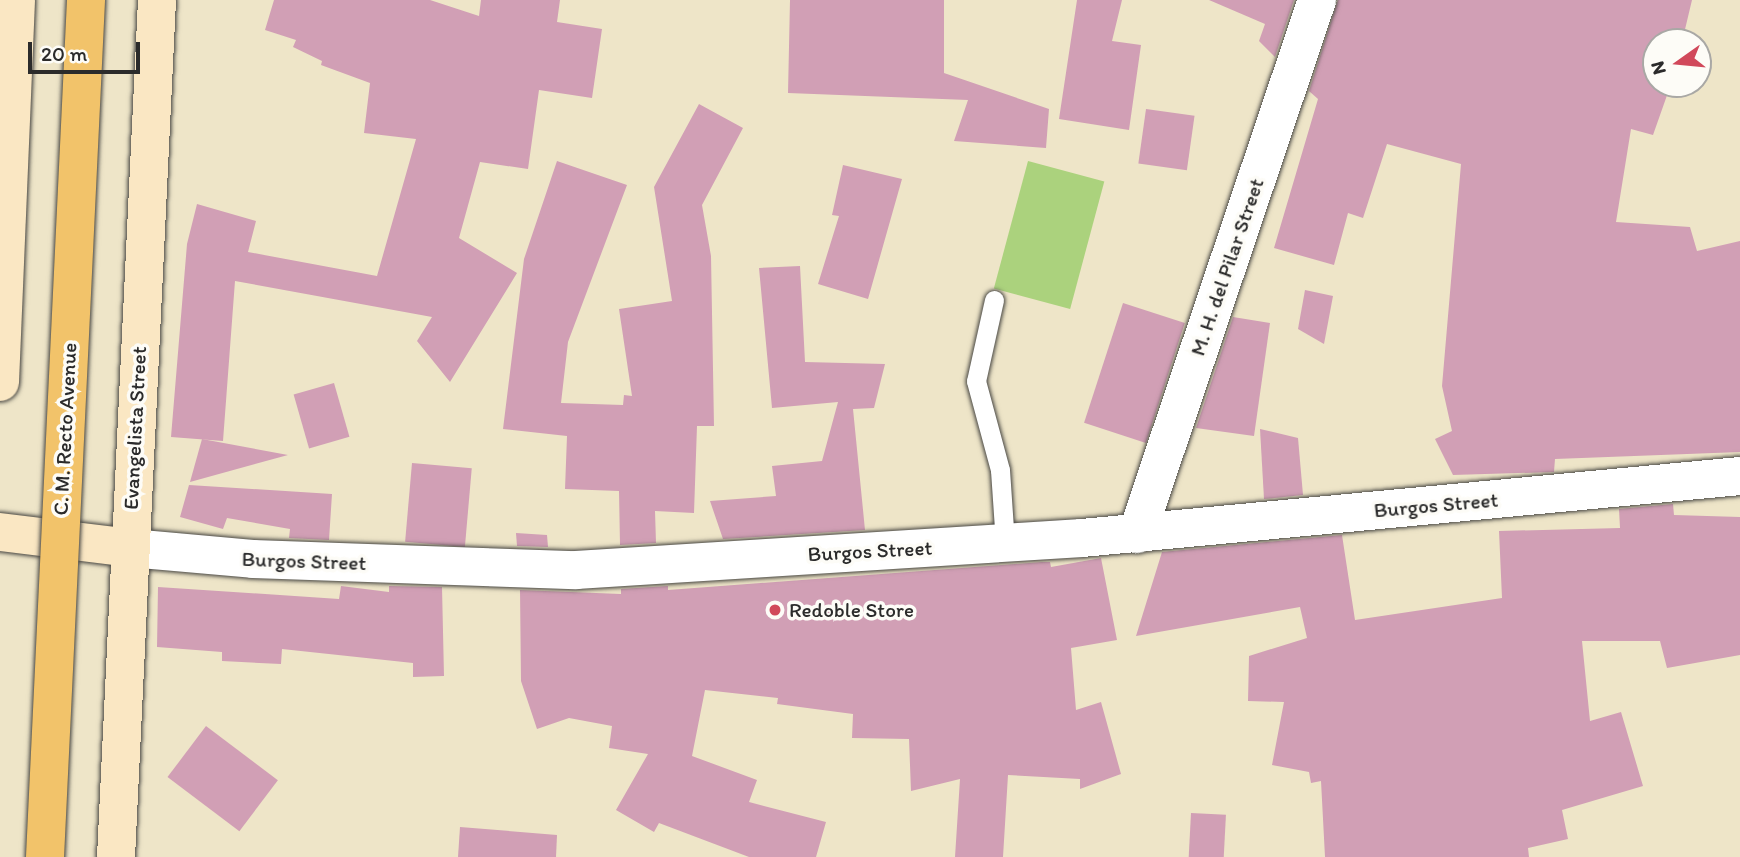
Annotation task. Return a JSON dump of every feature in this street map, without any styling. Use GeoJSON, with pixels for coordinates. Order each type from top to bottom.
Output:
{"type":"FeatureCollection","features":[{"type":"Feature","properties":{"kind":"highway","name":"C. M. Recto Avenue"},"geometry":{"type":"LineString","coordinates":[[45,857],[86,0]]}},
{"type":"Feature","properties":{"kind":"street"},"geometry":{"type":"LineString","coordinates":[[0,382],[16,0]]}},
{"type":"Feature","properties":{"kind":"street","name":"Evangelista Street"},"geometry":{"type":"LineString","coordinates":[[116,857],[157,0]]}},
{"type":"Feature","properties":{"kind":"street","name":"M. H. del Pilar Street"},"geometry":{"type":"LineString","coordinates":[[1137,534],[1317,0]]}},
{"type":"Feature","properties":{"kind":"street","name":"Burgos Street"},"geometry":{"type":"LineString","coordinates":[[0,532],[130,548],[253,559],[576,570],[1137,534],[1740,476]]}},
{"type":"Feature","properties":{"kind":"lane"},"geometry":{"type":"LineString","coordinates":[[994,300],[976,381],[1000,470],[1005,544]]}},
{"type":"Feature","properties":{"kind":"green space"},"geometry":{"type":"Polygon","coordinates":[[[1028,161],[1104,181],[1070,309],[994,289],[1028,161]]]}},
{"type":"Feature","properties":{"kind":"building"},"geometry":{"type":"Polygon","coordinates":[[[274,0],[430,0],[479,16],[481,0],[560,0],[557,22],[602,29],[592,98],[539,90],[528,169],[480,162],[459,238],[517,273],[450,382],[417,341],[432,317],[235,281],[223,441],[171,437],[187,244],[197,204],[256,221],[248,252],[377,276],[416,139],[364,133],[370,83],[321,65],[322,61],[293,47],[296,40],[265,30],[274,0]]]}},
{"type":"Feature","properties":{"kind":"building"},"geometry":{"type":"Polygon","coordinates":[[[790,0],[944,0],[944,73],[1049,109],[1046,148],[954,141],[968,100],[788,93],[790,0]]]}},
{"type":"Feature","properties":{"kind":"building"},"geometry":{"type":"Polygon","coordinates":[[[1077,0],[1122,0],[1112,41],[1141,45],[1129,130],[1059,119],[1077,0]]]}},
{"type":"Feature","properties":{"kind":"building"},"geometry":{"type":"Polygon","coordinates":[[[1209,0],[1294,0],[1275,57],[1259,41],[1265,24],[1209,0]]]}},
{"type":"Feature","properties":{"kind":"building"},"geometry":{"type":"Polygon","coordinates":[[[1338,0],[1692,0],[1685,28],[1642,28],[1642,98],[1666,98],[1653,135],[1631,129],[1616,222],[1690,227],[1697,251],[1740,241],[1740,452],[1555,459],[1554,472],[1453,475],[1435,439],[1452,431],[1442,386],[1461,164],[1387,144],[1363,218],[1348,213],[1334,265],[1274,248],[1318,99],[1309,91],[1338,0]]]}},
{"type":"Feature","properties":{"kind":"building"},"geometry":{"type":"Polygon","coordinates":[[[699,104],[743,128],[702,205],[711,256],[714,426],[697,426],[694,513],[655,511],[656,543],[620,545],[619,491],[565,489],[567,436],[503,429],[524,259],[557,161],[627,185],[568,342],[561,403],[623,405],[624,395],[632,396],[619,309],[672,301],[654,187],[699,104]]]}},
{"type":"Feature","properties":{"kind":"building"},"geometry":{"type":"Polygon","coordinates":[[[1146,109],[1195,116],[1187,170],[1138,163],[1146,109]]]}},
{"type":"Feature","properties":{"kind":"building"},"geometry":{"type":"Polygon","coordinates":[[[843,165],[902,179],[868,299],[818,284],[839,216],[832,215],[843,165]]]}},
{"type":"Feature","properties":{"kind":"building"},"geometry":{"type":"Polygon","coordinates":[[[800,266],[805,362],[885,364],[874,408],[853,409],[865,530],[723,539],[710,501],[776,496],[772,466],[822,461],[838,402],[772,408],[759,268],[800,266]]]}},
{"type":"Feature","properties":{"kind":"building"},"geometry":{"type":"Polygon","coordinates":[[[1305,290],[1333,296],[1324,344],[1298,329],[1305,290]]]}},
{"type":"Feature","properties":{"kind":"building"},"geometry":{"type":"Polygon","coordinates":[[[1123,303],[1185,323],[1146,443],[1084,423],[1123,303]]]}},
{"type":"Feature","properties":{"kind":"building"},"geometry":{"type":"Polygon","coordinates":[[[1233,317],[1270,323],[1254,436],[1196,428],[1233,317]]]}},
{"type":"Feature","properties":{"kind":"building"},"geometry":{"type":"Polygon","coordinates":[[[334,383],[349,437],[309,448],[294,395],[334,383]]]}},
{"type":"Feature","properties":{"kind":"building"},"geometry":{"type":"Polygon","coordinates":[[[1260,429],[1298,438],[1303,495],[1264,499],[1260,429]]]}},
{"type":"Feature","properties":{"kind":"building"},"geometry":{"type":"Polygon","coordinates":[[[202,439],[288,455],[190,482],[202,439]]]}},
{"type":"Feature","properties":{"kind":"building"},"geometry":{"type":"Polygon","coordinates":[[[412,463],[472,468],[465,547],[405,542],[412,463]]]}},
{"type":"Feature","properties":{"kind":"building"},"geometry":{"type":"Polygon","coordinates":[[[189,485],[332,494],[329,540],[289,538],[290,529],[227,518],[223,529],[180,517],[189,485]]]}},
{"type":"Feature","properties":{"kind":"building"},"geometry":{"type":"Polygon","coordinates":[[[1673,504],[1674,515],[1740,517],[1740,655],[1667,668],[1660,641],[1582,641],[1590,721],[1621,712],[1643,786],[1562,810],[1568,839],[1528,848],[1529,857],[1325,857],[1321,781],[1311,783],[1309,772],[1272,765],[1284,702],[1248,701],[1249,656],[1307,638],[1300,607],[1136,636],[1162,552],[1342,535],[1355,620],[1502,598],[1499,531],[1620,528],[1619,509],[1673,504]]]}},
{"type":"Feature","properties":{"kind":"building"},"geometry":{"type":"Polygon","coordinates":[[[516,533],[547,535],[548,547],[517,546],[516,533]]]}},
{"type":"Feature","properties":{"kind":"building"},"geometry":{"type":"Polygon","coordinates":[[[1101,558],[1117,640],[1071,648],[1076,710],[1101,702],[1121,774],[1080,789],[1080,779],[1008,775],[1003,857],[955,857],[960,779],[911,791],[909,739],[852,738],[853,714],[777,704],[778,698],[705,690],[692,756],[757,780],[749,802],[826,822],[816,857],[749,857],[659,823],[654,832],[616,810],[648,754],[609,748],[612,726],[569,718],[537,729],[521,681],[520,590],[621,594],[621,589],[668,586],[668,590],[1042,562],[1050,562],[1051,567],[1101,558]]]}},
{"type":"Feature","properties":{"kind":"building"},"geometry":{"type":"Polygon","coordinates":[[[341,586],[389,592],[389,586],[442,587],[444,676],[413,677],[413,663],[282,649],[281,664],[222,661],[222,652],[157,647],[158,587],[339,599],[341,586]]]}},
{"type":"Feature","properties":{"kind":"building"},"geometry":{"type":"Polygon","coordinates":[[[206,726],[278,780],[239,831],[167,777],[206,726]]]}},
{"type":"Feature","properties":{"kind":"building"},"geometry":{"type":"Polygon","coordinates":[[[1191,813],[1226,815],[1224,857],[1189,857],[1191,813]]]}},
{"type":"Feature","properties":{"kind":"building"},"geometry":{"type":"Polygon","coordinates":[[[460,827],[557,835],[556,857],[458,857],[460,827]]]}},
{"type":"Feature","properties":{"kind":"place","name":"Redoble Store"},"geometry":{"type":"Point","coordinates":[775,610]}}]}
